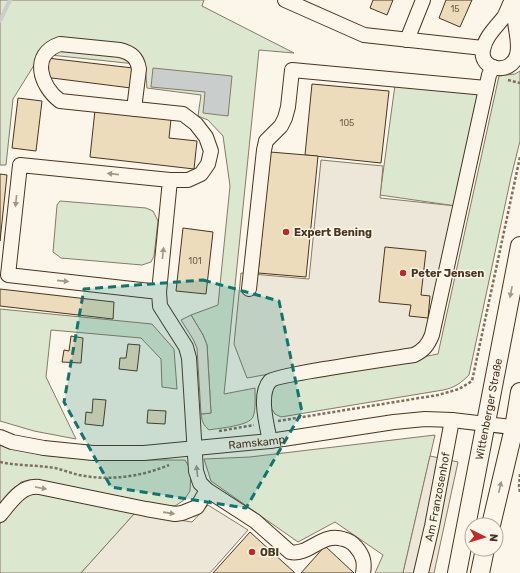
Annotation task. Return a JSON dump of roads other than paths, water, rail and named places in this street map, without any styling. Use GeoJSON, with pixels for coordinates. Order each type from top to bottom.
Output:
{"type":"FeatureCollection","features":[{"type":"Feature","properties":{"kind":"main road","name":"Wittenberger Straße"},"geometry":{"type":"LineString","coordinates":[[457,573],[520,246]]}},
{"type":"Feature","properties":{"kind":"main road"},"geometry":{"type":"LineString","coordinates":[[493,517],[517,428],[520,392]]}},
{"type":"Feature","properties":{"kind":"main road"},"geometry":{"type":"LineString","coordinates":[[480,573],[484,557]]}},
{"type":"Feature","properties":{"kind":"street"},"geometry":{"type":"LineString","coordinates":[[285,0],[364,35],[484,48]]}},
{"type":"Feature","properties":{"kind":"street"},"geometry":{"type":"LineString","coordinates":[[407,40],[423,0]]}},
{"type":"Feature","properties":{"kind":"street"},"geometry":{"type":"LineString","coordinates":[[512,0],[504,15],[486,41],[482,52],[486,62],[493,67],[508,67],[514,62],[517,56],[519,46],[514,21],[515,0]]}},
{"type":"Feature","properties":{"kind":"street"},"geometry":{"type":"LineString","coordinates":[[134,109],[139,69],[138,62],[135,57],[120,50],[60,44],[47,51],[42,60],[41,72],[44,83],[53,96],[60,101],[134,109],[183,114],[196,124],[206,137],[210,151],[208,164],[201,174],[188,180],[170,180],[20,165],[8,275],[159,292]]}},
{"type":"Feature","properties":{"kind":"street"},"geometry":{"type":"LineString","coordinates":[[270,441],[266,422],[264,396],[266,388],[270,381],[274,378],[414,354],[423,350],[429,342],[432,335],[489,75],[493,67]]}},
{"type":"Feature","properties":{"kind":"street"},"geometry":{"type":"LineString","coordinates":[[249,289],[264,150],[266,141],[286,118],[292,70],[486,88]]}},
{"type":"Feature","properties":{"kind":"street"},"geometry":{"type":"LineString","coordinates":[[170,180],[159,292],[160,306],[186,347],[189,358],[197,477],[200,483],[207,490],[255,520],[290,552],[294,553],[303,550],[332,537],[342,538],[352,543],[360,552],[364,561],[363,573]]}},
{"type":"Feature","properties":{"kind":"street","name":"Ramskamp"},"geometry":{"type":"LineString","coordinates":[[0,437],[12,442],[44,448],[93,453],[144,453],[270,441],[394,422],[425,419],[452,420],[517,428]]}},
{"type":"Feature","properties":{"kind":"street","name":"Am Franzosenhof"},"geometry":{"type":"LineString","coordinates":[[420,573],[432,526],[452,420]]}},
{"type":"Feature","properties":{"kind":"street"},"geometry":{"type":"LineString","coordinates":[[0,515],[21,492],[28,487],[33,486],[146,510],[175,514],[182,513],[197,506],[207,490]]}},
{"type":"Feature","properties":{"kind":"waterway"},"geometry":{"type":"LineString","coordinates":[[0,21],[10,0]]}},
{"type":"Feature","properties":{"kind":"place","name":"Expert Bening"},"geometry":{"type":"Point","coordinates":[286,232]}},
{"type":"Feature","properties":{"kind":"place","name":"Peter Jensen"},"geometry":{"type":"Point","coordinates":[403,273]}},
{"type":"Feature","properties":{"kind":"place","name":"OBI"},"geometry":{"type":"Point","coordinates":[252,552]}}]}
